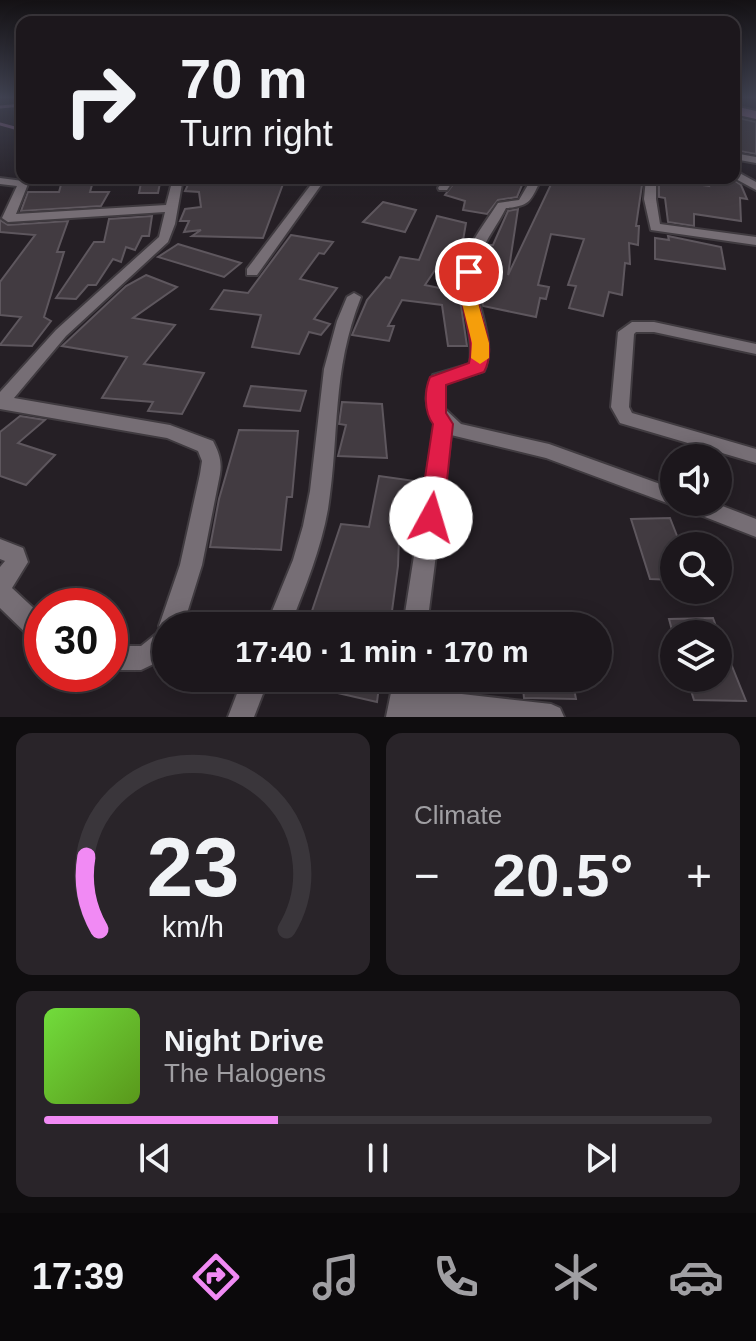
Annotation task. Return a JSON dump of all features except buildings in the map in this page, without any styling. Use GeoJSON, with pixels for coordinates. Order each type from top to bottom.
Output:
{"type":"FeatureCollection","features":[{"type":"Feature","properties":{"kind":"street"},"geometry":{"type":"LineString","coordinates":[[4,220],[23,184]]}},
{"type":"Feature","properties":{"kind":"street"},"geometry":{"type":"LineString","coordinates":[[1,403],[61,333],[164,239],[171,219],[168,208],[176,184]]}},
{"type":"Feature","properties":{"kind":"street"},"geometry":{"type":"LineString","coordinates":[[252,272],[317,184]]}},
{"type":"Feature","properties":{"kind":"street"},"geometry":{"type":"LineString","coordinates":[[534,184],[523,203],[502,205],[477,245],[469,272],[470,304],[481,343],[478,367],[437,382],[436,414],[443,424],[539,447],[660,492]]}},
{"type":"Feature","properties":{"kind":"street"},"geometry":{"type":"LineString","coordinates":[[651,184],[655,227],[756,241]]}},
{"type":"Feature","properties":{"kind":"street"},"geometry":{"type":"LineString","coordinates":[[4,220],[168,208]]}},
{"type":"Feature","properties":{"kind":"street"},"geometry":{"type":"LineString","coordinates":[[283,612],[313,534],[332,353],[354,297]]}},
{"type":"Feature","properties":{"kind":"street"},"geometry":{"type":"LineString","coordinates":[[756,349],[654,327],[632,327],[626,332],[620,407],[626,418],[756,456]]}},
{"type":"Feature","properties":{"kind":"street"},"geometry":{"type":"LineString","coordinates":[[1,403],[170,432],[206,446],[212,461],[210,474],[191,565],[176,612]]}},
{"type":"Feature","properties":{"kind":"street"},"geometry":{"type":"LineString","coordinates":[[417,612],[443,424]]}},
{"type":"Feature","properties":{"kind":"street"},"geometry":{"type":"LineString","coordinates":[[725,516],[756,528]]}},
{"type":"Feature","properties":{"kind":"street"},"geometry":{"type":"LineString","coordinates":[[0,549],[15,555],[17,562],[0,586]]}},
{"type":"Feature","properties":{"kind":"street"},"geometry":{"type":"LineString","coordinates":[[0,593],[24,615]]}},
{"type":"Feature","properties":{"kind":"street"},"geometry":{"type":"LineString","coordinates":[[128,662],[152,655]]}},
{"type":"Feature","properties":{"kind":"street"},"geometry":{"type":"LineString","coordinates":[[241,717],[251,692]]}},
{"type":"Feature","properties":{"kind":"street"},"geometry":{"type":"LineString","coordinates":[[403,699],[551,717]]}},
{"type":"Feature","properties":{"kind":"slow traffic"},"geometry":{"type":"LineString","coordinates":[[470,303],[481,343],[480,358]]}},
{"type":"Feature","properties":{"kind":"route"},"geometry":{"type":"LineString","coordinates":[[431,518],[443,424],[436,414],[435,387],[439,379],[478,367],[480,358],[481,343],[470,304],[469,272]]}}]}
